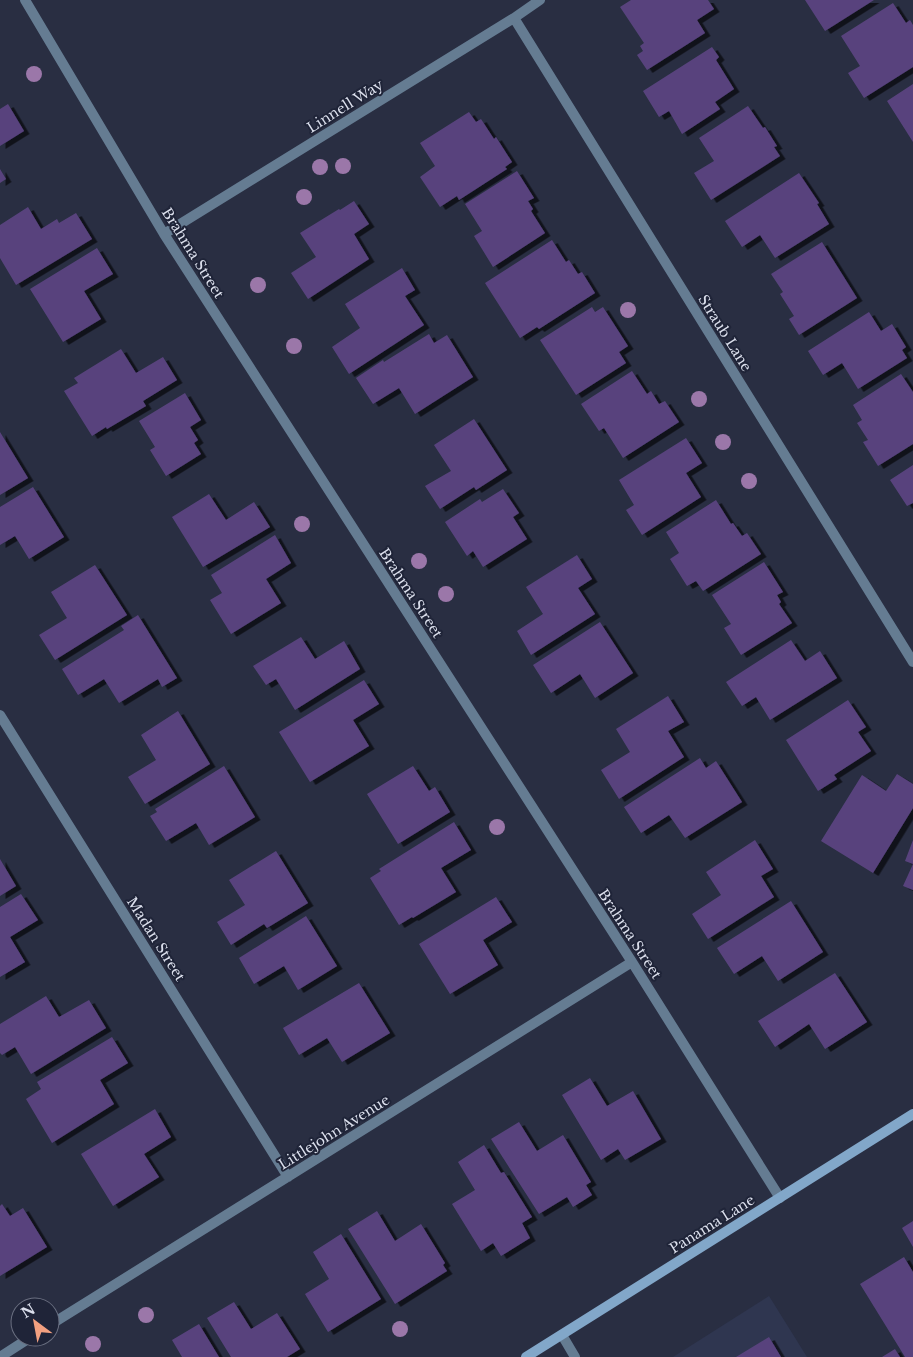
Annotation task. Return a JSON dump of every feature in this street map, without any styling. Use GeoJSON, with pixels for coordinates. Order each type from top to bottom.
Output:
{"type":"FeatureCollection","features":[{"type":"Feature","properties":{"kind":"main road","name":"Panama Lane"},"geometry":{"type":"LineString","coordinates":[[526,1357],[913,1114]]}},
{"type":"Feature","properties":{"kind":"street","name":"Brahma Street"},"geometry":{"type":"LineString","coordinates":[[25,0],[164,234],[632,962],[780,1198]]}},
{"type":"Feature","properties":{"kind":"street","name":"Linnell Way"},"geometry":{"type":"LineString","coordinates":[[164,234],[514,18],[540,0]]}},
{"type":"Feature","properties":{"kind":"street","name":"Straub Lane"},"geometry":{"type":"LineString","coordinates":[[514,18],[913,662]]}},
{"type":"Feature","properties":{"kind":"street","name":"Madan Street"},"geometry":{"type":"LineString","coordinates":[[0,715],[288,1177]]}},
{"type":"Feature","properties":{"kind":"street","name":"Littlejohn Avenue"},"geometry":{"type":"LineString","coordinates":[[60,1319],[632,962]]}},
{"type":"Feature","properties":{"kind":"street"},"geometry":{"type":"LineString","coordinates":[[562,1335],[575,1357]]}},
{"type":"Feature","properties":{"kind":"street"},"geometry":{"type":"LineString","coordinates":[[0,1357],[16,1347]]}},
{"type":"Feature","properties":{"kind":"shaded area"},"geometry":{"type":"Polygon","coordinates":[[[769,1296],[807,1357],[673,1357],[769,1296]]]}},
{"type":"Feature","properties":{"kind":"building"},"geometry":{"type":"Polygon","coordinates":[[[631,0],[708,0],[714,9],[697,20],[705,33],[647,70],[637,55],[643,51],[640,46],[644,43],[620,7],[631,0]]]}},
{"type":"Feature","properties":{"kind":"building"},"geometry":{"type":"Polygon","coordinates":[[[805,0],[874,0],[825,31],[805,0]]]}},
{"type":"Feature","properties":{"kind":"building"},"geometry":{"type":"Polygon","coordinates":[[[893,3],[906,23],[910,20],[913,25],[913,67],[864,98],[848,73],[860,66],[841,36],[893,3]]]}},
{"type":"Feature","properties":{"kind":"building"},"geometry":{"type":"Polygon","coordinates":[[[712,47],[719,57],[716,60],[734,89],[715,102],[720,109],[682,134],[669,111],[659,117],[643,91],[712,47]]]}},
{"type":"Feature","properties":{"kind":"building"},"geometry":{"type":"Polygon","coordinates":[[[913,84],[913,142],[887,101],[913,84]]]}},
{"type":"Feature","properties":{"kind":"building"},"geometry":{"type":"Polygon","coordinates":[[[8,104],[24,131],[0,146],[0,109],[8,104]]]}},
{"type":"Feature","properties":{"kind":"building"},"geometry":{"type":"Polygon","coordinates":[[[748,106],[763,128],[765,127],[777,146],[774,147],[780,156],[711,200],[694,173],[714,161],[699,138],[748,106]]]}},
{"type":"Feature","properties":{"kind":"building"},"geometry":{"type":"Polygon","coordinates":[[[469,112],[476,122],[481,119],[494,139],[496,137],[512,162],[505,167],[507,169],[459,200],[457,196],[440,207],[420,177],[435,166],[420,143],[469,112]]]}},
{"type":"Feature","properties":{"kind":"building"},"geometry":{"type":"Polygon","coordinates":[[[0,169],[6,179],[0,183],[0,169]]]}},
{"type":"Feature","properties":{"kind":"building"},"geometry":{"type":"Polygon","coordinates":[[[517,171],[534,198],[528,201],[533,209],[531,211],[545,233],[493,267],[474,236],[482,231],[465,204],[517,171]]]}},
{"type":"Feature","properties":{"kind":"building"},"geometry":{"type":"Polygon","coordinates":[[[799,173],[819,203],[817,204],[829,224],[775,258],[760,235],[742,247],[725,221],[799,173]]]}},
{"type":"Feature","properties":{"kind":"building"},"geometry":{"type":"Polygon","coordinates":[[[354,201],[369,224],[354,234],[369,259],[308,299],[291,273],[316,257],[300,233],[354,201]]]}},
{"type":"Feature","properties":{"kind":"building"},"geometry":{"type":"Polygon","coordinates":[[[28,207],[41,229],[57,219],[59,223],[76,213],[92,239],[16,285],[0,258],[0,225],[28,207]]]}},
{"type":"Feature","properties":{"kind":"building"},"geometry":{"type":"Polygon","coordinates":[[[552,240],[566,262],[569,260],[578,274],[582,272],[595,293],[539,329],[537,327],[520,338],[485,283],[552,240]]]}},
{"type":"Feature","properties":{"kind":"building"},"geometry":{"type":"Polygon","coordinates":[[[822,242],[857,298],[799,335],[789,319],[794,316],[780,294],[783,292],[771,274],[822,242]]]}},
{"type":"Feature","properties":{"kind":"building"},"geometry":{"type":"Polygon","coordinates":[[[97,248],[113,274],[84,291],[101,319],[63,342],[30,289],[97,248]]]}},
{"type":"Feature","properties":{"kind":"building"},"geometry":{"type":"Polygon","coordinates":[[[402,268],[415,290],[405,296],[424,325],[349,374],[332,347],[360,328],[345,304],[402,268]]]}},
{"type":"Feature","properties":{"kind":"building"},"geometry":{"type":"Polygon","coordinates":[[[592,307],[595,312],[603,307],[628,346],[619,352],[626,363],[576,395],[540,340],[592,307]]]}},
{"type":"Feature","properties":{"kind":"building"},"geometry":{"type":"Polygon","coordinates":[[[869,312],[881,331],[892,324],[906,347],[902,350],[907,358],[858,389],[842,363],[823,375],[808,351],[869,312]]]}},
{"type":"Feature","properties":{"kind":"building"},"geometry":{"type":"Polygon","coordinates":[[[429,334],[434,343],[447,335],[473,377],[415,414],[399,388],[373,404],[356,378],[429,334]]]}},
{"type":"Feature","properties":{"kind":"building"},"geometry":{"type":"Polygon","coordinates":[[[121,349],[136,373],[163,357],[177,380],[143,401],[146,406],[92,436],[64,391],[78,383],[74,378],[121,349]]]}},
{"type":"Feature","properties":{"kind":"building"},"geometry":{"type":"Polygon","coordinates":[[[632,371],[647,394],[651,391],[659,404],[665,401],[679,422],[623,458],[604,428],[599,431],[581,404],[632,371]]]}},
{"type":"Feature","properties":{"kind":"building"},"geometry":{"type":"Polygon","coordinates":[[[901,374],[913,392],[913,444],[878,466],[863,442],[868,440],[857,423],[862,420],[853,405],[901,374]]]}},
{"type":"Feature","properties":{"kind":"building"},"geometry":{"type":"Polygon","coordinates":[[[185,393],[201,420],[190,427],[198,440],[194,443],[201,454],[166,476],[150,450],[155,447],[139,421],[185,393]]]}},
{"type":"Feature","properties":{"kind":"building"},"geometry":{"type":"Polygon","coordinates":[[[474,419],[507,470],[476,490],[474,487],[440,509],[425,486],[451,471],[434,445],[474,419]]]}},
{"type":"Feature","properties":{"kind":"building"},"geometry":{"type":"Polygon","coordinates":[[[0,432],[28,478],[0,495],[0,432]]]}},
{"type":"Feature","properties":{"kind":"building"},"geometry":{"type":"Polygon","coordinates":[[[686,438],[702,463],[686,473],[701,497],[642,535],[626,510],[634,505],[619,480],[686,438]]]}},
{"type":"Feature","properties":{"kind":"building"},"geometry":{"type":"Polygon","coordinates":[[[913,465],[913,503],[907,506],[890,480],[913,465]]]}},
{"type":"Feature","properties":{"kind":"building"},"geometry":{"type":"Polygon","coordinates":[[[33,487],[64,537],[29,559],[15,536],[0,545],[0,507],[33,487]]]}},
{"type":"Feature","properties":{"kind":"building"},"geometry":{"type":"Polygon","coordinates":[[[503,489],[519,513],[513,517],[527,539],[483,567],[473,551],[467,556],[445,522],[480,499],[482,502],[503,489]]]}},
{"type":"Feature","properties":{"kind":"building"},"geometry":{"type":"Polygon","coordinates":[[[209,494],[226,520],[254,502],[270,527],[203,567],[172,517],[209,494]]]}},
{"type":"Feature","properties":{"kind":"building"},"geometry":{"type":"Polygon","coordinates":[[[716,500],[731,524],[733,523],[742,536],[747,533],[761,554],[703,591],[696,581],[687,586],[670,559],[679,553],[666,532],[716,500]]]}},
{"type":"Feature","properties":{"kind":"building"},"geometry":{"type":"Polygon","coordinates":[[[275,535],[291,563],[266,579],[281,603],[231,634],[210,600],[222,593],[211,575],[275,535]]]}},
{"type":"Feature","properties":{"kind":"building"},"geometry":{"type":"Polygon","coordinates":[[[577,555],[592,579],[578,588],[595,614],[531,655],[517,631],[543,614],[526,587],[577,555]]]}},
{"type":"Feature","properties":{"kind":"building"},"geometry":{"type":"Polygon","coordinates":[[[764,562],[783,592],[777,595],[781,602],[779,604],[792,623],[741,655],[724,628],[731,624],[712,595],[764,562]]]}},
{"type":"Feature","properties":{"kind":"building"},"geometry":{"type":"Polygon","coordinates":[[[95,565],[127,615],[55,660],[39,635],[67,618],[51,592],[95,565]]]}},
{"type":"Feature","properties":{"kind":"building"},"geometry":{"type":"Polygon","coordinates":[[[138,615],[177,678],[162,687],[158,679],[119,703],[104,679],[78,695],[62,669],[124,630],[121,626],[138,615]]]}},
{"type":"Feature","properties":{"kind":"building"},"geometry":{"type":"Polygon","coordinates":[[[600,622],[633,673],[595,698],[580,674],[551,693],[533,665],[600,622]]]}},
{"type":"Feature","properties":{"kind":"building"},"geometry":{"type":"Polygon","coordinates":[[[301,637],[315,659],[344,641],[360,669],[295,710],[276,679],[266,685],[253,666],[301,637]]]}},
{"type":"Feature","properties":{"kind":"building"},"geometry":{"type":"Polygon","coordinates":[[[791,640],[805,661],[820,651],[837,678],[770,720],[756,697],[742,706],[726,682],[791,640]]]}},
{"type":"Feature","properties":{"kind":"building"},"geometry":{"type":"Polygon","coordinates":[[[364,680],[379,704],[353,720],[369,746],[310,782],[279,732],[364,680]]]}},
{"type":"Feature","properties":{"kind":"building"},"geometry":{"type":"Polygon","coordinates":[[[668,696],[684,722],[668,731],[684,757],[619,799],[601,770],[630,752],[616,729],[668,696]]]}},
{"type":"Feature","properties":{"kind":"building"},"geometry":{"type":"Polygon","coordinates":[[[848,700],[866,727],[858,732],[871,751],[834,775],[837,779],[818,791],[786,740],[848,700]]]}},
{"type":"Feature","properties":{"kind":"building"},"geometry":{"type":"Polygon","coordinates":[[[178,711],[210,764],[145,804],[128,777],[156,760],[141,735],[178,711]]]}},
{"type":"Feature","properties":{"kind":"building"},"geometry":{"type":"Polygon","coordinates":[[[700,758],[706,768],[716,761],[742,802],[685,838],[669,815],[641,833],[624,807],[700,758]]]}},
{"type":"Feature","properties":{"kind":"building"},"geometry":{"type":"Polygon","coordinates":[[[224,766],[255,817],[209,845],[196,823],[166,841],[150,816],[157,812],[155,809],[224,766]]]}},
{"type":"Feature","properties":{"kind":"building"},"geometry":{"type":"Polygon","coordinates":[[[413,766],[429,791],[435,787],[450,812],[398,844],[367,794],[413,766]]]}},
{"type":"Feature","properties":{"kind":"building"},"geometry":{"type":"Polygon","coordinates":[[[897,774],[913,784],[913,808],[873,873],[821,841],[862,775],[886,791],[897,774]]]}},
{"type":"Feature","properties":{"kind":"building"},"geometry":{"type":"Polygon","coordinates":[[[454,822],[471,850],[441,868],[456,892],[399,925],[370,878],[381,871],[379,869],[454,822]]]}},
{"type":"Feature","properties":{"kind":"building"},"geometry":{"type":"Polygon","coordinates":[[[755,840],[773,869],[761,876],[774,897],[708,939],[692,914],[721,895],[706,872],[755,840]]]}},
{"type":"Feature","properties":{"kind":"building"},"geometry":{"type":"Polygon","coordinates":[[[913,840],[913,864],[905,861],[913,840]]]}},
{"type":"Feature","properties":{"kind":"building"},"geometry":{"type":"Polygon","coordinates":[[[276,851],[308,903],[267,928],[264,924],[231,945],[217,922],[245,905],[229,880],[276,851]]]}},
{"type":"Feature","properties":{"kind":"building"},"geometry":{"type":"Polygon","coordinates":[[[0,859],[16,886],[0,896],[0,859]]]}},
{"type":"Feature","properties":{"kind":"building"},"geometry":{"type":"Polygon","coordinates":[[[913,864],[913,890],[903,886],[913,864]]]}},
{"type":"Feature","properties":{"kind":"building"},"geometry":{"type":"Polygon","coordinates":[[[21,894],[38,920],[10,937],[25,962],[0,977],[0,907],[21,894]]]}},
{"type":"Feature","properties":{"kind":"building"},"geometry":{"type":"Polygon","coordinates":[[[496,897],[512,922],[483,940],[498,965],[450,994],[419,944],[496,897]]]}},
{"type":"Feature","properties":{"kind":"building"},"geometry":{"type":"Polygon","coordinates":[[[791,901],[823,952],[778,981],[762,956],[734,974],[717,948],[791,901]]]}},
{"type":"Feature","properties":{"kind":"building"},"geometry":{"type":"Polygon","coordinates":[[[306,916],[337,966],[298,990],[284,966],[254,984],[239,958],[306,916]]]}},
{"type":"Feature","properties":{"kind":"building"},"geometry":{"type":"Polygon","coordinates":[[[835,973],[867,1022],[825,1049],[809,1024],[775,1047],[758,1021],[835,973]]]}},
{"type":"Feature","properties":{"kind":"building"},"geometry":{"type":"Polygon","coordinates":[[[359,983],[390,1033],[342,1062],[327,1038],[299,1055],[283,1028],[359,983]]]}},
{"type":"Feature","properties":{"kind":"building"},"geometry":{"type":"Polygon","coordinates":[[[46,996],[59,1017],[89,1000],[106,1028],[31,1074],[15,1047],[2,1055],[0,1053],[0,1024],[46,996]]]}},
{"type":"Feature","properties":{"kind":"building"},"geometry":{"type":"Polygon","coordinates":[[[112,1037],[128,1063],[100,1080],[114,1104],[52,1143],[26,1099],[41,1089],[37,1082],[112,1037]]]}},
{"type":"Feature","properties":{"kind":"building"},"geometry":{"type":"Polygon","coordinates":[[[590,1078],[607,1106],[633,1091],[661,1139],[625,1160],[618,1149],[601,1160],[562,1095],[590,1078]]]}},
{"type":"Feature","properties":{"kind":"building"},"geometry":{"type":"Polygon","coordinates":[[[155,1109],[171,1137],[144,1154],[159,1177],[113,1206],[81,1154],[155,1109]]]}},
{"type":"Feature","properties":{"kind":"building"},"geometry":{"type":"Polygon","coordinates":[[[519,1122],[537,1151],[563,1135],[591,1182],[586,1185],[592,1195],[573,1207],[567,1197],[539,1214],[491,1139],[519,1122]]]}},
{"type":"Feature","properties":{"kind":"building"},"geometry":{"type":"Polygon","coordinates":[[[484,1145],[501,1173],[504,1172],[532,1217],[522,1223],[530,1238],[501,1256],[493,1243],[481,1251],[452,1204],[475,1190],[458,1162],[484,1145]]]}},
{"type":"Feature","properties":{"kind":"building"},"geometry":{"type":"Polygon","coordinates":[[[2,1204],[10,1216],[23,1208],[47,1247],[0,1276],[0,1206],[2,1204]]]}},
{"type":"Feature","properties":{"kind":"building"},"geometry":{"type":"Polygon","coordinates":[[[377,1211],[395,1241],[421,1224],[445,1263],[443,1265],[447,1271],[395,1304],[348,1229],[377,1211]]]}},
{"type":"Feature","properties":{"kind":"building"},"geometry":{"type":"Polygon","coordinates":[[[913,1221],[913,1247],[902,1228],[913,1221]]]}},
{"type":"Feature","properties":{"kind":"building"},"geometry":{"type":"Polygon","coordinates":[[[341,1234],[381,1299],[328,1332],[305,1294],[329,1279],[313,1252],[341,1234]]]}},
{"type":"Feature","properties":{"kind":"building"},"geometry":{"type":"Polygon","coordinates":[[[904,1257],[913,1272],[913,1357],[905,1357],[860,1284],[904,1257]]]}},
{"type":"Feature","properties":{"kind":"building"},"geometry":{"type":"Polygon","coordinates":[[[234,1302],[251,1329],[277,1313],[300,1349],[287,1357],[231,1357],[207,1318],[234,1302]]]}},
{"type":"Feature","properties":{"kind":"building"},"geometry":{"type":"Polygon","coordinates":[[[199,1324],[219,1357],[182,1357],[172,1340],[199,1324]]]}},
{"type":"Feature","properties":{"kind":"building"},"geometry":{"type":"Polygon","coordinates":[[[769,1337],[781,1357],[736,1357],[769,1337]]]}},
{"type":"Feature","properties":{"kind":"building"},"geometry":{"type":"Polygon","coordinates":[[[895,1349],[900,1357],[882,1357],[895,1349]]]}}]}
